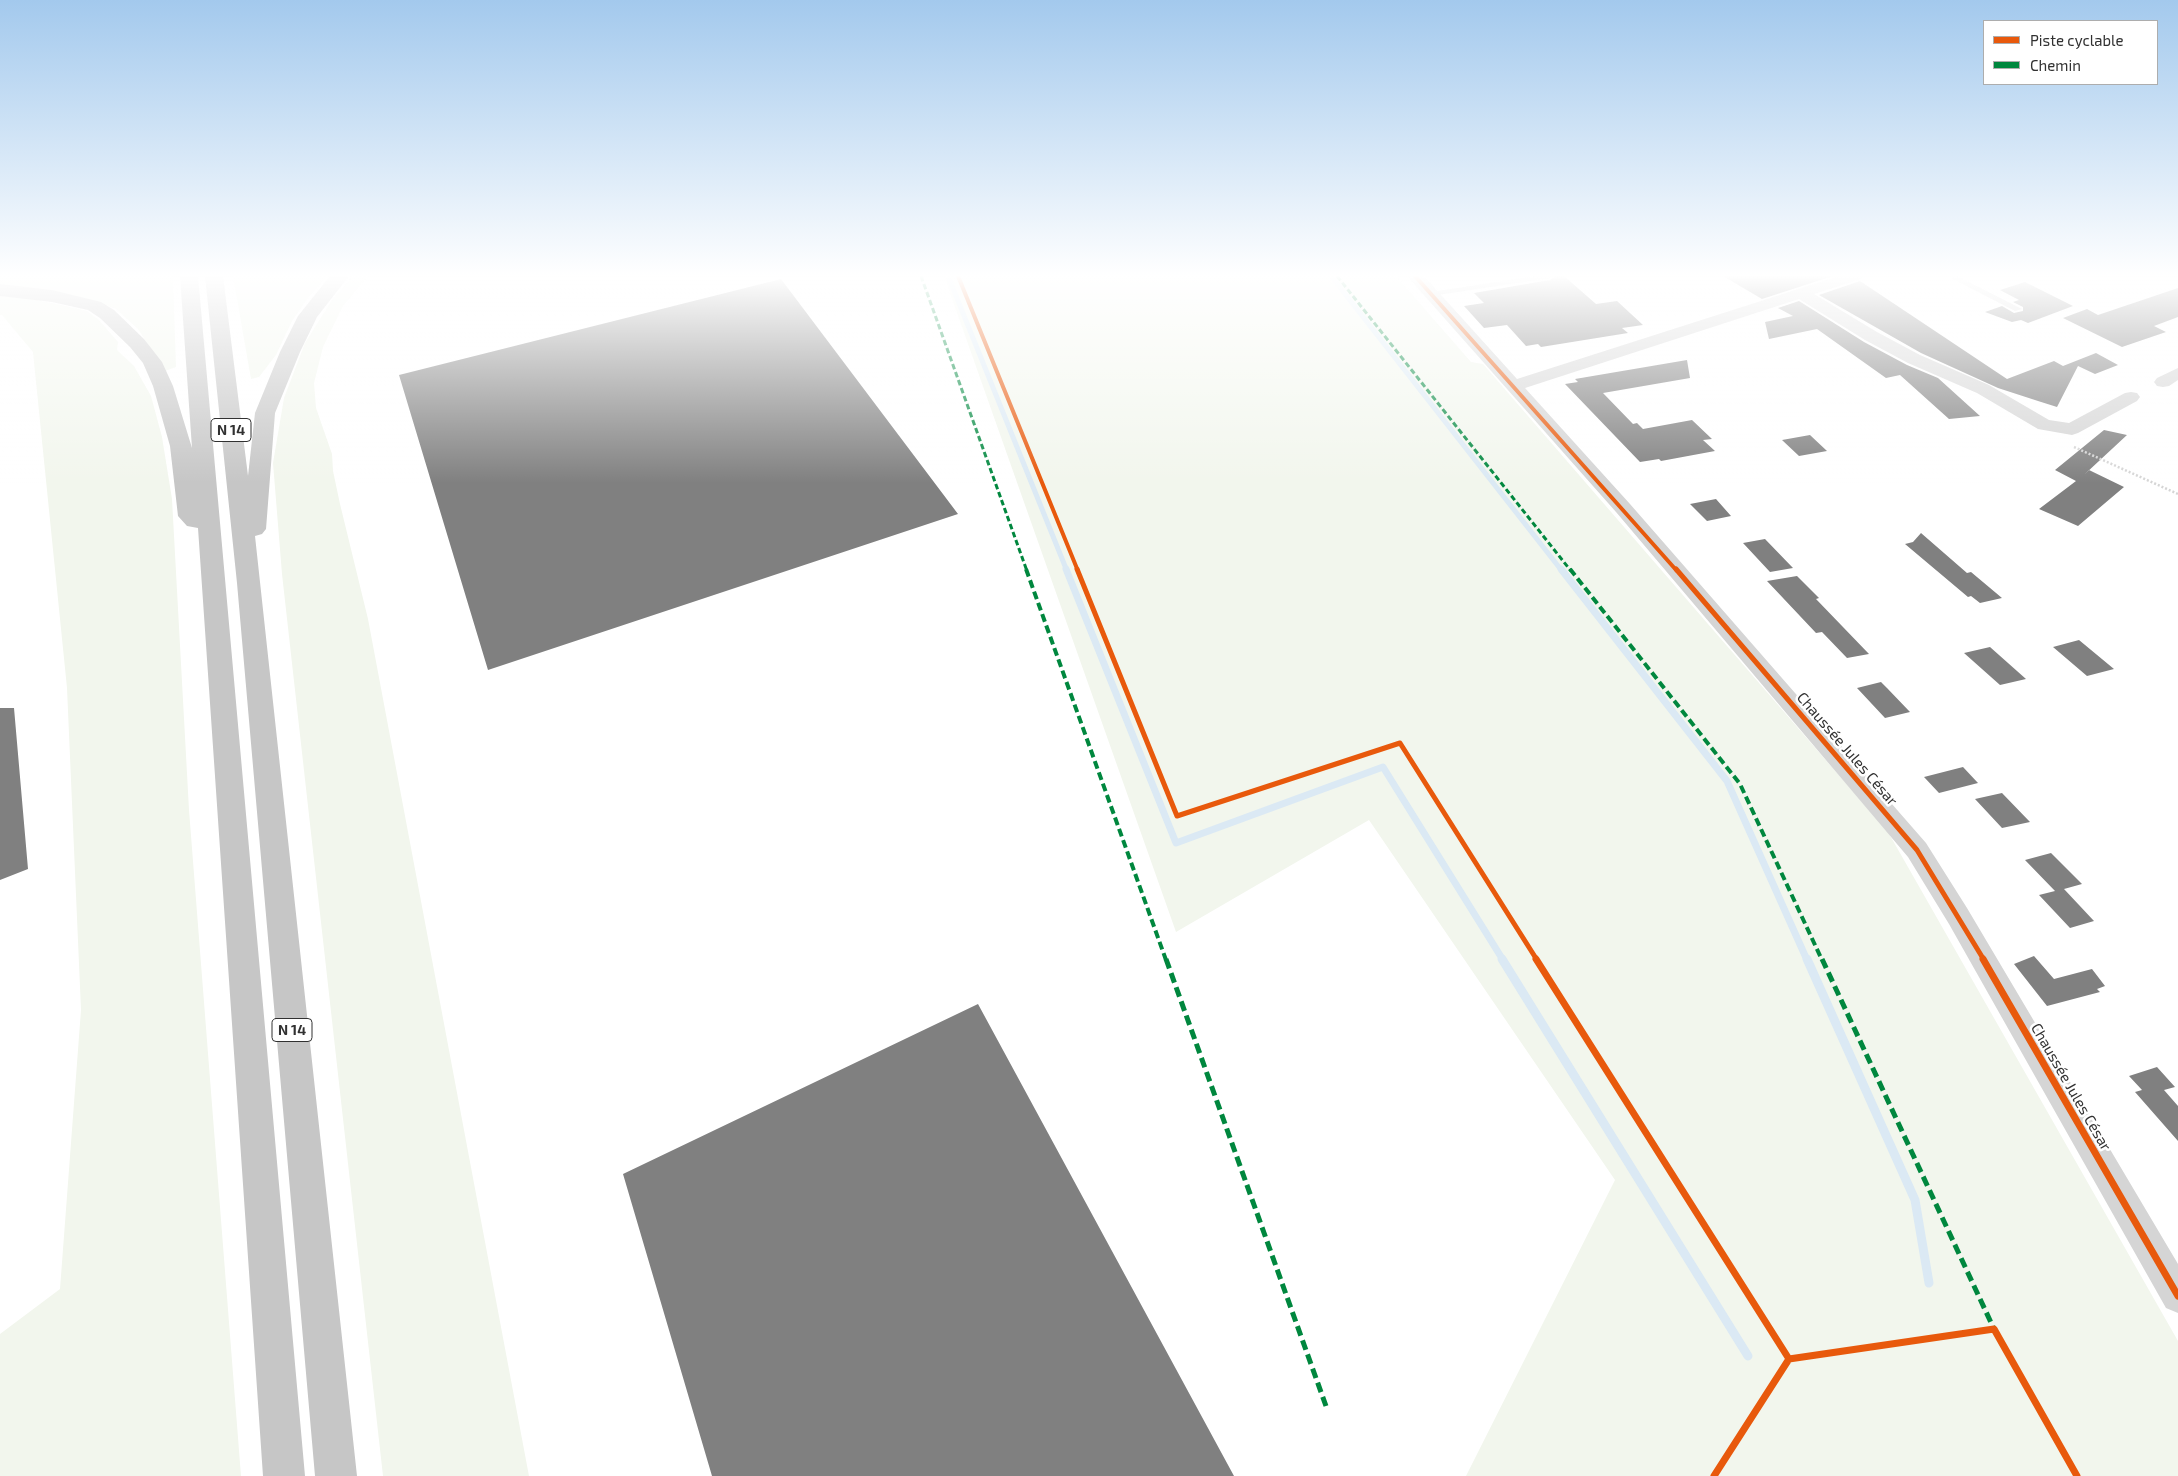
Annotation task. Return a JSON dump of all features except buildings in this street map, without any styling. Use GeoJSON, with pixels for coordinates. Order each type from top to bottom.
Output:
{"type":"FeatureCollection","features":[{"type":"Feature","properties":{"kind":"highway"},"geometry":{"type":"LineString","coordinates":[[138,345],[152,362],[163,386],[182,446],[190,516],[209,533]]}},
{"type":"Feature","properties":{"kind":"highway","name":"N 14"},"geometry":{"type":"LineString","coordinates":[[194,345],[284,1476]]}},
{"type":"Feature","properties":{"kind":"highway","name":"N 14"},"geometry":{"type":"LineString","coordinates":[[222,345],[249,583],[336,1476]]}},
{"type":"Feature","properties":{"kind":"highway"},"geometry":{"type":"LineString","coordinates":[[249,583],[266,413],[294,345]]}},
{"type":"Feature","properties":{"kind":"street","name":"Chaussée Jules César"},"geometry":{"type":"LineString","coordinates":[[1478,345],[1630,515],[1917,850],[1958,916],[2178,1296]]}},
{"type":"Feature","properties":{"kind":"street"},"geometry":{"type":"LineString","coordinates":[[1515,385],[1642,345]]}},
{"type":"Feature","properties":{"kind":"street"},"geometry":{"type":"LineString","coordinates":[[1888,345],[1914,359],[1982,389],[2044,425],[2072,429],[2131,397]]}},
{"type":"Feature","properties":{"kind":"path"},"geometry":{"type":"LineString","coordinates":[[2044,425],[2065,443],[2178,494]]}},
{"type":"Feature","properties":{"kind":"shaded area"},"geometry":{"type":"Polygon","coordinates":[[[27,345],[118,345],[117,350],[134,366],[151,396],[162,437],[172,499],[189,810],[241,1476],[0,1476],[0,1334],[60,1289],[81,1010],[67,688],[33,352],[27,345]]]}},
{"type":"Feature","properties":{"kind":"shaded area"},"geometry":{"type":"Polygon","coordinates":[[[148,345],[175,345],[176,367],[165,371],[148,345]]]}},
{"type":"Feature","properties":{"kind":"shaded area"},"geometry":{"type":"Polygon","coordinates":[[[245,345],[281,345],[276,355],[259,377],[251,379],[245,345]]]}},
{"type":"Feature","properties":{"kind":"shaded area"},"geometry":{"type":"Polygon","coordinates":[[[304,345],[324,345],[314,383],[316,408],[332,454],[333,471],[340,504],[368,619],[529,1476],[383,1476],[282,574],[273,463],[284,398],[304,345]]]}},
{"type":"Feature","properties":{"kind":"shaded area"},"geometry":{"type":"Polygon","coordinates":[[[968,345],[1456,345],[1471,362],[1483,364],[1888,832],[2178,1341],[2178,1476],[1466,1476],[1615,1180],[1369,820],[1176,932],[968,345]]]}},
{"type":"Feature","properties":{"kind":"waterway"},"geometry":{"type":"LineString","coordinates":[[976,345],[1067,571]]}},
{"type":"Feature","properties":{"kind":"waterway"},"geometry":{"type":"LineString","coordinates":[[1385,345],[1562,571]]}},
{"type":"Feature","properties":{"kind":"waterway"},"geometry":{"type":"LineString","coordinates":[[1066,569],[1176,843],[1383,767],[1503,960]]}},
{"type":"Feature","properties":{"kind":"waterway"},"geometry":{"type":"LineString","coordinates":[[1561,569],[1727,781],[1807,960]]}},
{"type":"Feature","properties":{"kind":"waterway"},"geometry":{"type":"LineString","coordinates":[[1502,959],[1748,1356]]}},
{"type":"Feature","properties":{"kind":"waterway"},"geometry":{"type":"LineString","coordinates":[[1807,959],[1915,1200],[1929,1283]]}},
{"type":"Feature","properties":{"kind":"marked path"},"geometry":{"type":"LineString","coordinates":[[946,345],[1326,1406]]}},
{"type":"Feature","properties":{"kind":"marked path"},"geometry":{"type":"LineString","coordinates":[[1392,345],[1740,784],[1994,1329]]}},
{"type":"Feature","properties":{"kind":"cycle path"},"geometry":{"type":"LineString","coordinates":[[986,345],[1177,816],[1400,743],[1789,1359],[1994,1329],[2077,1476]]}},
{"type":"Feature","properties":{"kind":"cycle path"},"geometry":{"type":"LineString","coordinates":[[1477,345],[1623,508],[1917,850],[1958,916],[2178,1296]]}},
{"type":"Feature","properties":{"kind":"cycle path"},"geometry":{"type":"LineString","coordinates":[[1714,1476],[1789,1359]]}}]}
